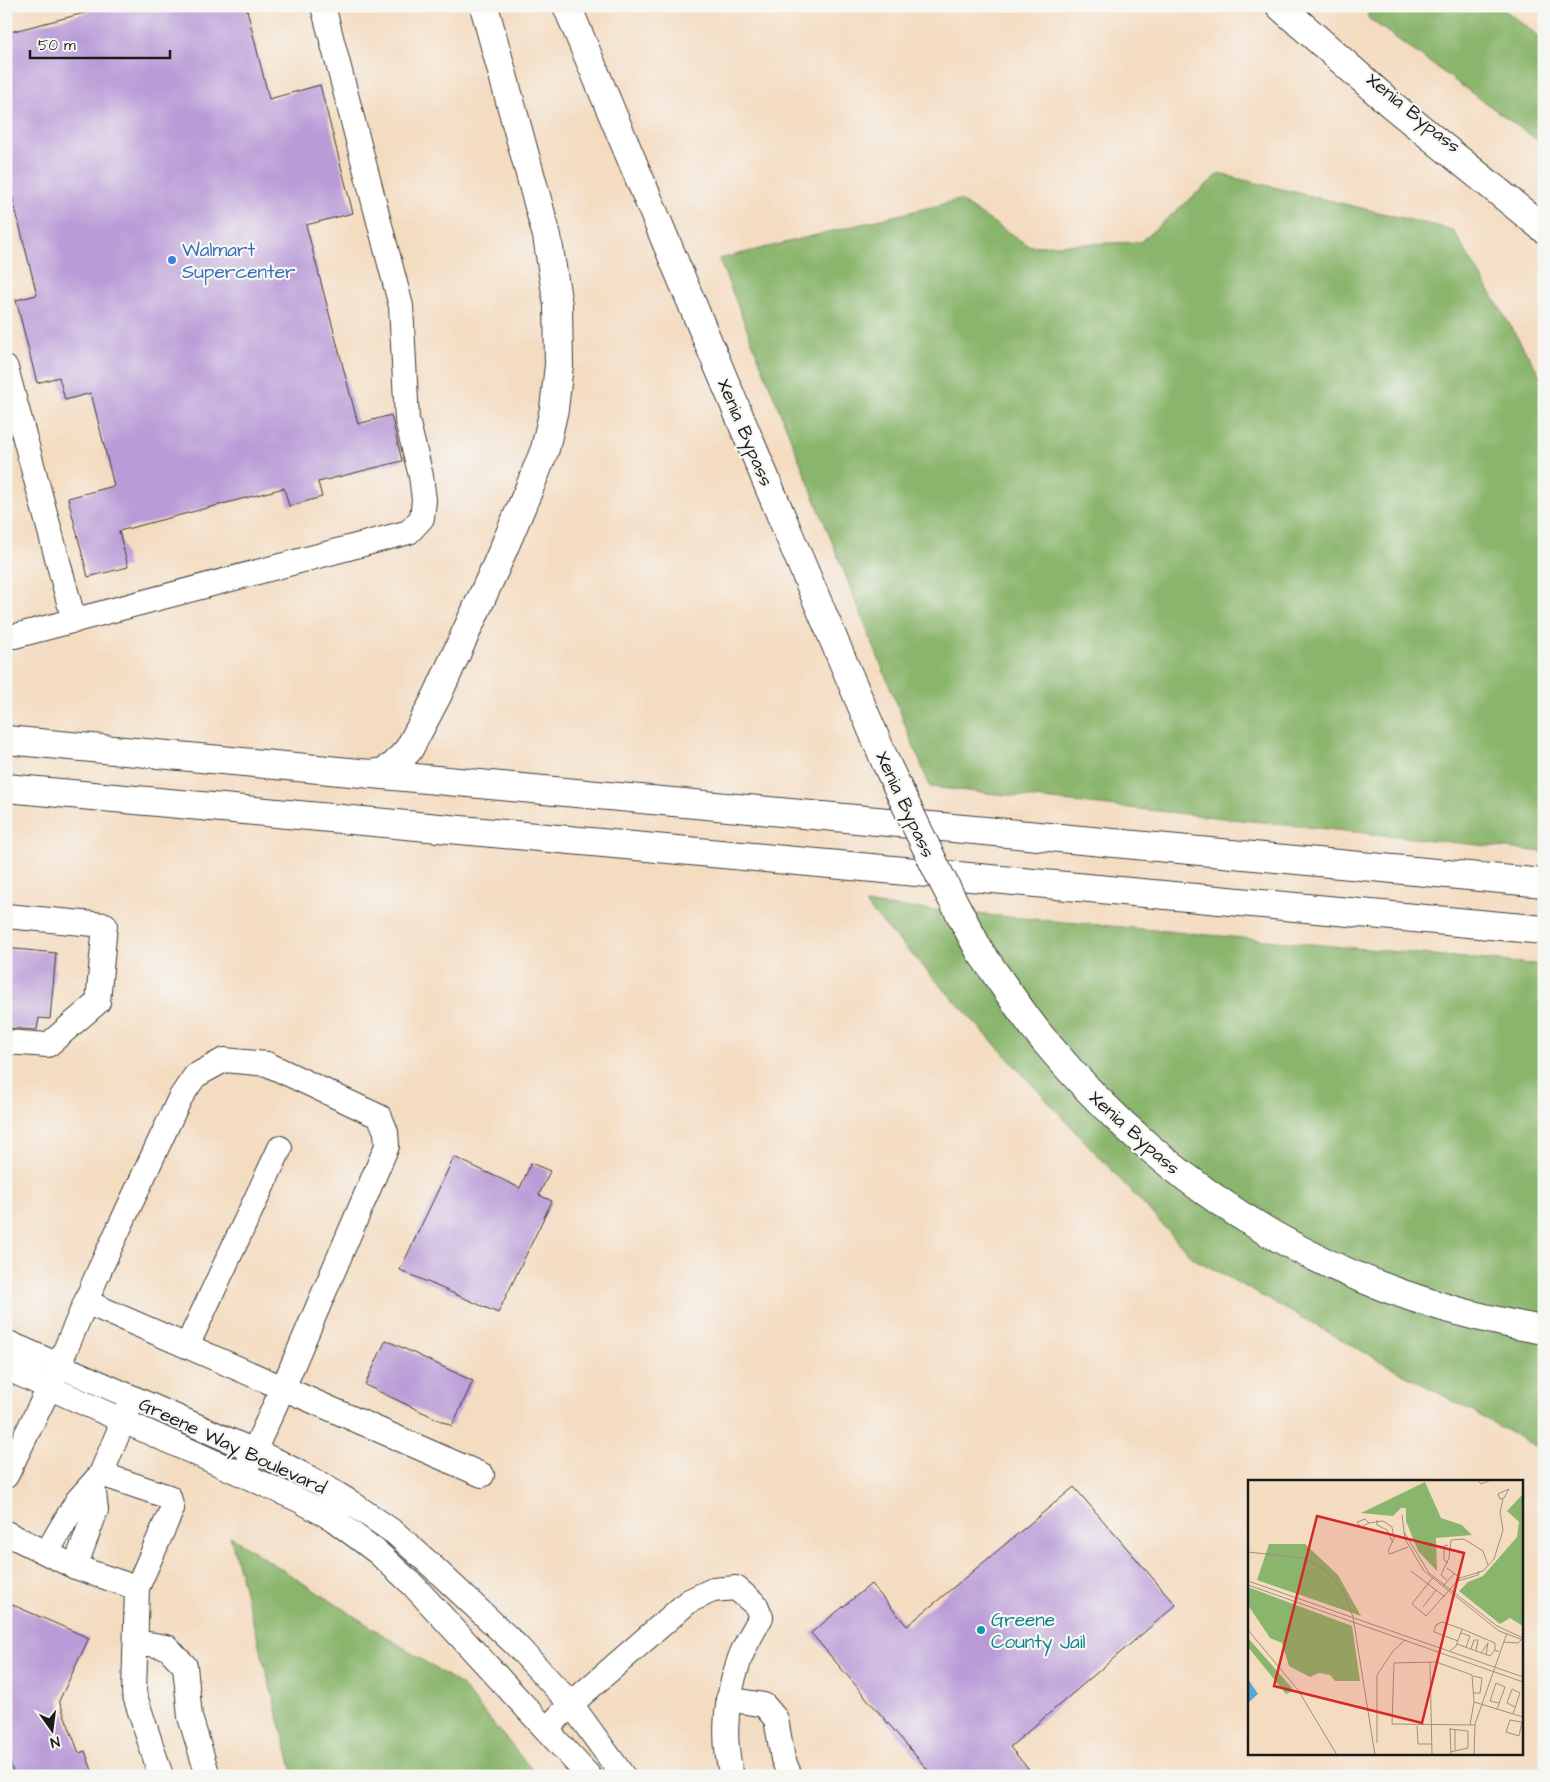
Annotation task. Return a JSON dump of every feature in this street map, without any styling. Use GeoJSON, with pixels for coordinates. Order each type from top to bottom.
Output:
{"type":"FeatureCollection","features":[{"type":"Feature","properties":{"kind":"main road"},"geometry":{"type":"LineString","coordinates":[[371,774],[383,772],[395,764],[409,749],[437,696],[489,583],[529,489],[545,449],[554,409],[558,364],[558,305],[547,236],[484,6]]}},
{"type":"Feature","properties":{"kind":"main road","name":"Xenia Bypass"},"geometry":{"type":"LineString","coordinates":[[567,6],[886,763],[939,874],[979,950],[1026,1018],[1086,1088],[1145,1145],[1226,1208],[1304,1253],[1390,1291],[1430,1304],[1496,1321],[1544,1330]]}},
{"type":"Feature","properties":{"kind":"main road"},"geometry":{"type":"LineString","coordinates":[[1280,6],[1392,106],[1544,229]]}},
{"type":"Feature","properties":{"kind":"main road","name":"Xenia Bypass"},"geometry":{"type":"LineString","coordinates":[[1286,6],[1417,116],[1544,215]]}},
{"type":"Feature","properties":{"kind":"main road"},"geometry":{"type":"LineString","coordinates":[[6,740],[1544,883]]}},
{"type":"Feature","properties":{"kind":"main road"},"geometry":{"type":"LineString","coordinates":[[6,788],[1544,930]]}},
{"type":"Feature","properties":{"kind":"street"},"geometry":{"type":"LineString","coordinates":[[6,636],[15,636],[74,621],[409,532],[422,518],[424,500],[406,420],[401,306],[323,6]]}},
{"type":"Feature","properties":{"kind":"street"},"geometry":{"type":"LineString","coordinates":[[6,368],[74,621]]}},
{"type":"Feature","properties":{"kind":"street"},"geometry":{"type":"LineString","coordinates":[[6,916],[104,925],[98,1002],[48,1045],[6,1042]]}},
{"type":"Feature","properties":{"kind":"street"},"geometry":{"type":"LineString","coordinates":[[6,1476],[49,1388],[86,1302],[180,1098],[196,1076],[224,1060],[267,1064],[380,1117],[386,1132],[387,1146],[283,1388],[243,1475]]}},
{"type":"Feature","properties":{"kind":"street"},"geometry":{"type":"LineString","coordinates":[[187,1346],[280,1148]]}},
{"type":"Feature","properties":{"kind":"street"},"geometry":{"type":"LineString","coordinates":[[86,1302],[482,1475]]}},
{"type":"Feature","properties":{"kind":"street","name":"Greene Way Boulevard"},"geometry":{"type":"LineString","coordinates":[[6,1342],[254,1451],[315,1481],[395,1533],[516,1645],[571,1704],[623,1776]]}},
{"type":"Feature","properties":{"kind":"street","name":"Greene Way Boulevard"},"geometry":{"type":"LineString","coordinates":[[6,1368],[299,1500],[333,1520],[377,1552],[437,1610],[590,1776]]}},
{"type":"Feature","properties":{"kind":"street"},"geometry":{"type":"LineString","coordinates":[[47,1552],[77,1501],[97,1479],[134,1398]]}},
{"type":"Feature","properties":{"kind":"street"},"geometry":{"type":"LineString","coordinates":[[75,1567],[96,1510],[97,1479]]}},
{"type":"Feature","properties":{"kind":"street"},"geometry":{"type":"LineString","coordinates":[[97,1479],[169,1497],[172,1509],[137,1588],[134,1694],[161,1776]]}},
{"type":"Feature","properties":{"kind":"street"},"geometry":{"type":"LineString","coordinates":[[6,1533],[75,1567],[137,1588]]}},
{"type":"Feature","properties":{"kind":"street"},"geometry":{"type":"LineString","coordinates":[[547,1729],[571,1704],[689,1601],[713,1590],[736,1588],[756,1605],[761,1617],[740,1657],[728,1698],[725,1728],[727,1759],[732,1776]]}},
{"type":"Feature","properties":{"kind":"street"},"geometry":{"type":"LineString","coordinates":[[136,1642],[167,1647],[185,1666],[190,1717],[208,1776]]}},
{"type":"Feature","properties":{"kind":"street"},"geometry":{"type":"LineString","coordinates":[[728,1698],[764,1705],[776,1719],[783,1759],[790,1776]]}},
{"type":"Feature","properties":{"kind":"green space"},"geometry":{"type":"Polygon","coordinates":[[[1368,6],[1499,6],[1544,40],[1544,145],[1368,18],[1368,6]]]}},
{"type":"Feature","properties":{"kind":"green space"},"geometry":{"type":"Polygon","coordinates":[[[1219,174],[1453,230],[1544,382],[1544,852],[930,787],[719,259],[959,200],[1029,246],[1140,242],[1219,174]]]}},
{"type":"Feature","properties":{"kind":"green space"},"geometry":{"type":"Polygon","coordinates":[[[865,904],[1544,965],[1544,1451],[1193,1258],[865,904]]]}},
{"type":"Feature","properties":{"kind":"green space"},"geometry":{"type":"Polygon","coordinates":[[[230,1536],[461,1685],[537,1776],[294,1776],[230,1536]]]}},
{"type":"Feature","properties":{"kind":"building","name":"Walmart Supercenter"},"geometry":{"type":"Polygon","coordinates":[[[112,6],[246,6],[269,99],[320,85],[353,213],[306,225],[358,424],[391,415],[402,461],[318,482],[322,497],[289,506],[284,488],[119,531],[128,567],[88,577],[68,498],[114,486],[91,393],[65,400],[59,377],[37,383],[16,300],[37,295],[12,196],[6,197],[6,33],[112,6]]]}},
{"type":"Feature","properties":{"kind":"building"},"geometry":{"type":"Polygon","coordinates":[[[6,948],[56,953],[50,1019],[39,1018],[37,1030],[6,1028],[6,948]]]}},
{"type":"Feature","properties":{"kind":"building"},"geometry":{"type":"Polygon","coordinates":[[[454,1157],[520,1188],[531,1163],[550,1171],[539,1195],[552,1201],[498,1313],[400,1270],[454,1157]]]}},
{"type":"Feature","properties":{"kind":"building"},"geometry":{"type":"Polygon","coordinates":[[[386,1340],[473,1381],[452,1426],[365,1385],[386,1340]]]}},
{"type":"Feature","properties":{"kind":"building","name":"Greene County Jail"},"geometry":{"type":"Polygon","coordinates":[[[1074,1487],[1176,1605],[1010,1747],[1034,1776],[933,1776],[811,1633],[871,1584],[907,1626],[1074,1487]]]}},
{"type":"Feature","properties":{"kind":"building"},"geometry":{"type":"Polygon","coordinates":[[[6,1602],[89,1638],[59,1701],[79,1753],[85,1751],[94,1776],[14,1776],[10,1761],[6,1759],[6,1602]]]}},
{"type":"Feature","properties":{"kind":"place","name":"Walmart Supercenter"},"geometry":{"type":"Point","coordinates":[172,260]}},
{"type":"Feature","properties":{"kind":"place","name":"Greene County Jail"},"geometry":{"type":"Point","coordinates":[981,1630]}}]}
